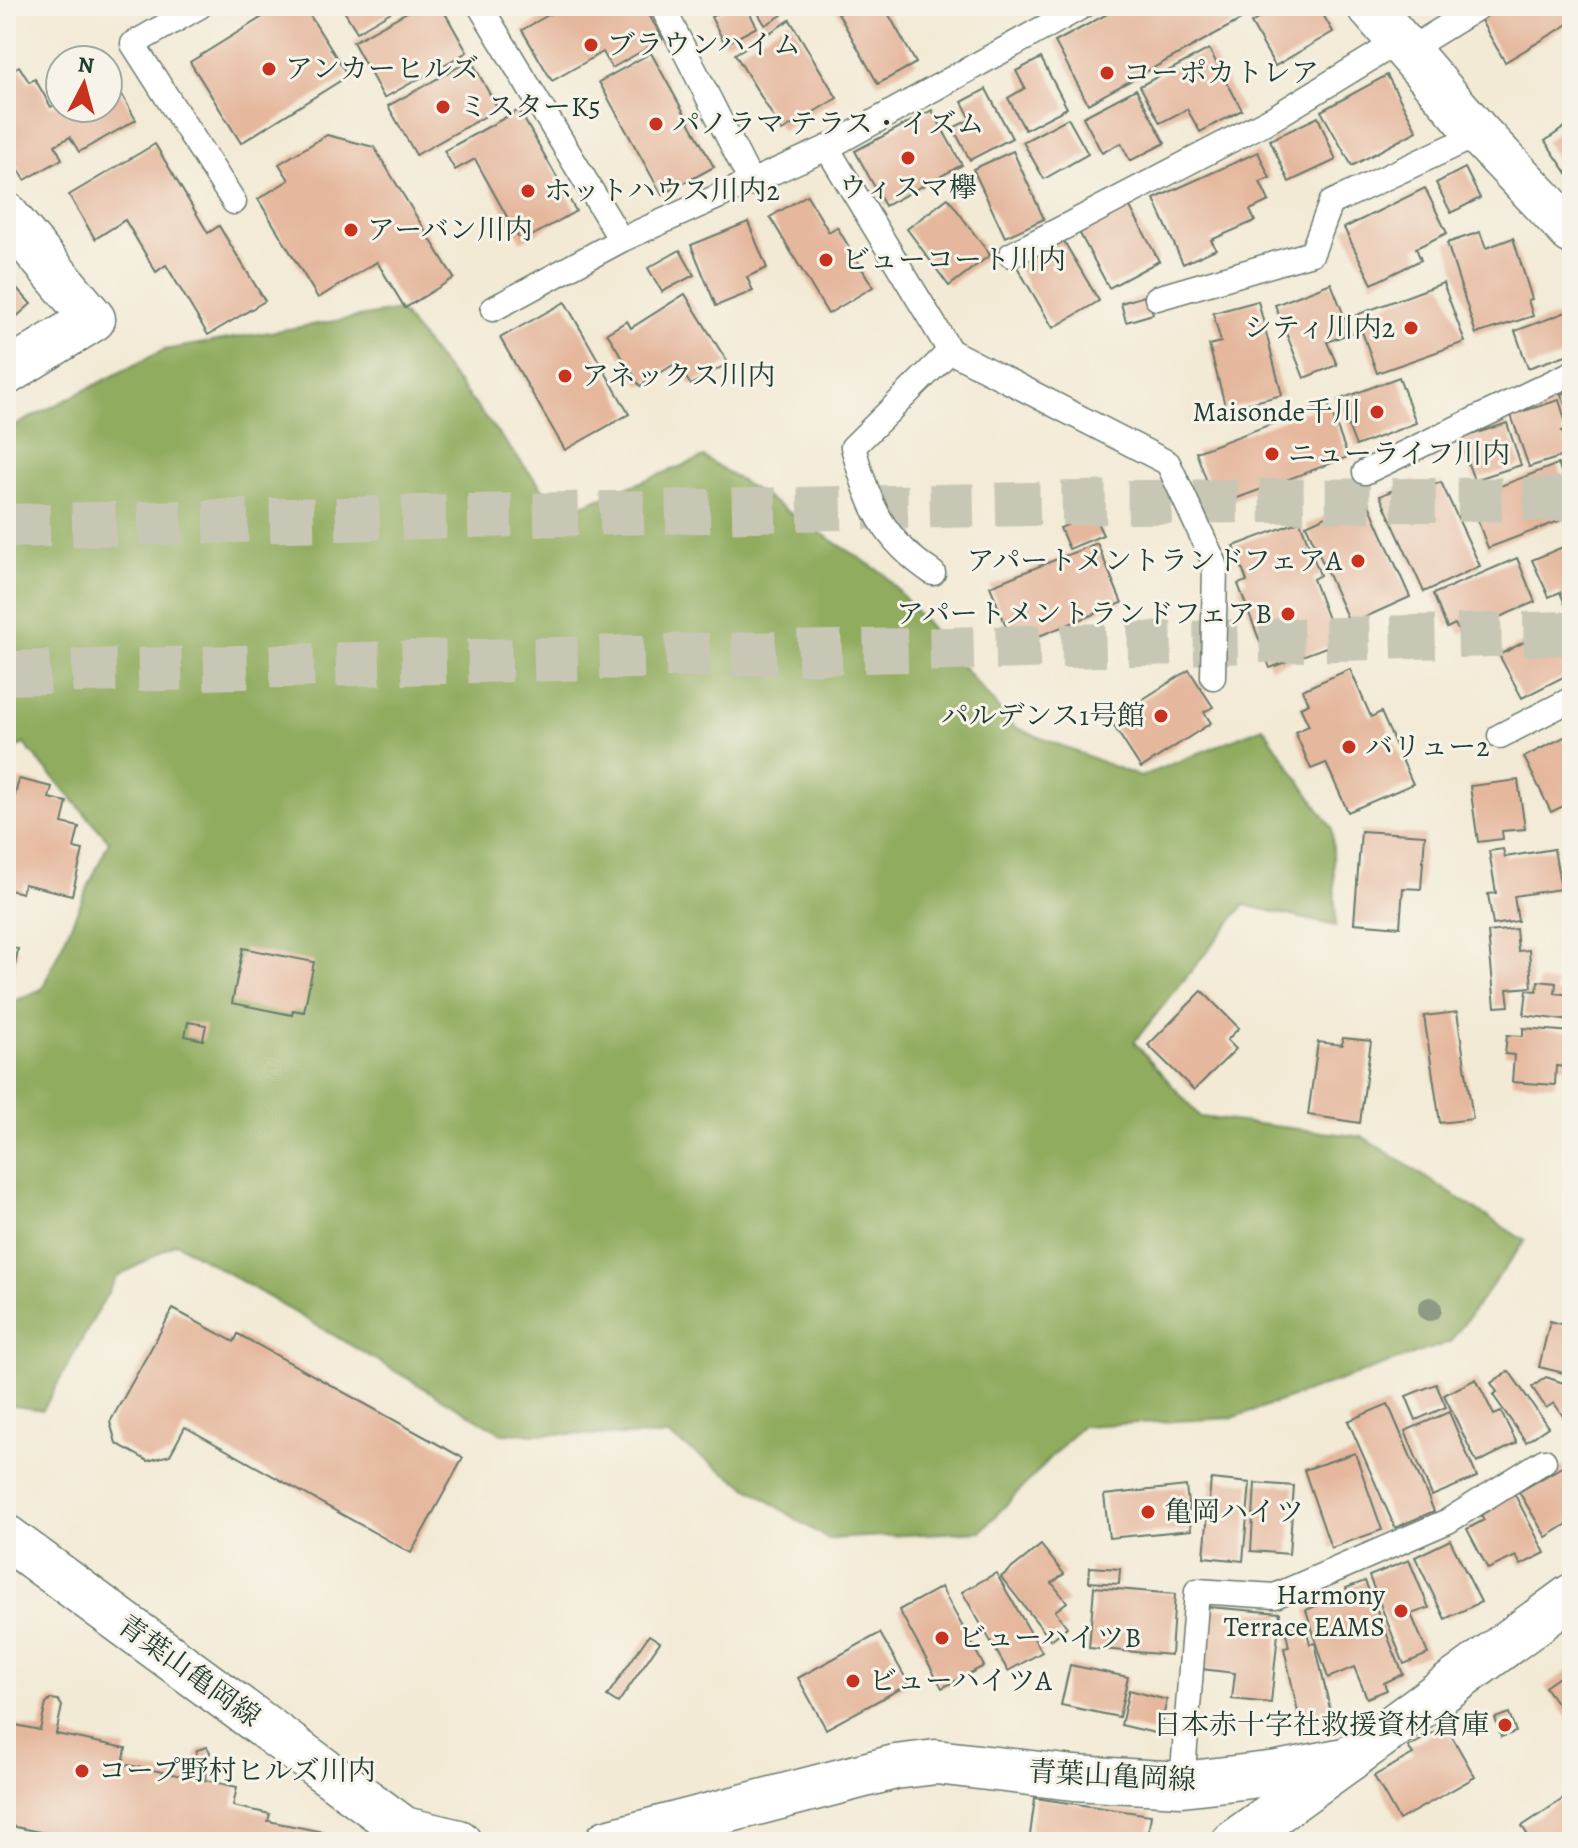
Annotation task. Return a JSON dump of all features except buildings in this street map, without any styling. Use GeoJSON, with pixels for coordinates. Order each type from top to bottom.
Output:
{"type":"FeatureCollection","features":[{"type":"Feature","properties":{"kind":"street"},"geometry":{"type":"LineString","coordinates":[[1369,6],[1479,134],[1572,232]]}},
{"type":"Feature","properties":{"kind":"street"},"geometry":{"type":"LineString","coordinates":[[6,215],[93,319],[6,373]]}},
{"type":"Feature","properties":{"kind":"street","name":"青葉山亀岡線"},"geometry":{"type":"LineString","coordinates":[[6,1537],[404,1829],[459,1842]]}},
{"type":"Feature","properties":{"kind":"street","name":"青葉山亀岡線"},"geometry":{"type":"LineString","coordinates":[[607,1842],[895,1767],[936,1762],[1074,1778],[1182,1784],[1277,1773],[1349,1759],[1572,1596]]}},
{"type":"Feature","properties":{"kind":"street"},"geometry":{"type":"LineString","coordinates":[[1234,1842],[1349,1759]]}},
{"type":"Feature","properties":{"kind":"lane"},"geometry":{"type":"LineString","coordinates":[[200,6],[133,44],[234,202]]}},
{"type":"Feature","properties":{"kind":"lane"},"geometry":{"type":"LineString","coordinates":[[480,6],[621,240]]}},
{"type":"Feature","properties":{"kind":"lane"},"geometry":{"type":"LineString","coordinates":[[662,6],[752,184]]}},
{"type":"Feature","properties":{"kind":"lane"},"geometry":{"type":"LineString","coordinates":[[493,309],[621,240],[827,148],[1083,6]]}},
{"type":"Feature","properties":{"kind":"lane"},"geometry":{"type":"LineString","coordinates":[[1011,255],[1480,6]]}},
{"type":"Feature","properties":{"kind":"lane"},"geometry":{"type":"LineString","coordinates":[[1157,298],[1312,253],[1331,203],[1479,134]]}},
{"type":"Feature","properties":{"kind":"lane"},"geometry":{"type":"LineString","coordinates":[[827,148],[950,351],[1168,463],[1215,564],[1213,677]]}},
{"type":"Feature","properties":{"kind":"lane"},"geometry":{"type":"LineString","coordinates":[[933,573],[903,553],[867,498],[853,447],[950,351]]}},
{"type":"Feature","properties":{"kind":"lane"},"geometry":{"type":"LineString","coordinates":[[1365,472],[1572,373]]}},
{"type":"Feature","properties":{"kind":"lane"},"geometry":{"type":"LineString","coordinates":[[1500,736],[1572,699]]}},
{"type":"Feature","properties":{"kind":"lane"},"geometry":{"type":"LineString","coordinates":[[1182,1784],[1197,1591],[1275,1596],[1448,1521],[1544,1461]]}},
{"type":"Feature","properties":{"kind":"green space"},"geometry":{"type":"Polygon","coordinates":[[[399,310],[562,513],[704,457],[884,574],[1014,727],[1140,777],[1263,727],[1332,828],[1336,926],[1244,905],[1134,1042],[1200,1117],[1363,1137],[1525,1241],[1450,1342],[1232,1418],[1081,1426],[981,1531],[827,1539],[669,1436],[501,1433],[176,1243],[116,1278],[43,1410],[6,1405],[6,1005],[42,989],[109,841],[24,744],[6,752],[6,430],[164,350],[399,310]]]}},
{"type":"Feature","properties":{"kind":"tunnel"},"geometry":{"type":"LineString","coordinates":[[6,526],[1123,502],[1572,499]]}},
{"type":"Feature","properties":{"kind":"tunnel"},"geometry":{"type":"LineString","coordinates":[[6,673],[1572,633]]}},
{"type":"Feature","properties":{"kind":"place","name":"ブラウンハイム"},"geometry":{"type":"Point","coordinates":[591,45]}},
{"type":"Feature","properties":{"kind":"place","name":"アンカーヒルズ"},"geometry":{"type":"Point","coordinates":[269,69]}},
{"type":"Feature","properties":{"kind":"place","name":"コーポカトレア"},"geometry":{"type":"Point","coordinates":[1107,73]}},
{"type":"Feature","properties":{"kind":"place","name":"ミスターK5"},"geometry":{"type":"Point","coordinates":[443,107]}},
{"type":"Feature","properties":{"kind":"place","name":"パノラマ テラス・イズム"},"geometry":{"type":"Point","coordinates":[656,124]}},
{"type":"Feature","properties":{"kind":"place","name":"ウィスマ欅"},"geometry":{"type":"Point","coordinates":[908,158]}},
{"type":"Feature","properties":{"kind":"place","name":"ホットハウス川内2"},"geometry":{"type":"Point","coordinates":[528,191]}},
{"type":"Feature","properties":{"kind":"place","name":"アーバン川内"},"geometry":{"type":"Point","coordinates":[351,230]}},
{"type":"Feature","properties":{"kind":"place","name":"ビューコート川内"},"geometry":{"type":"Point","coordinates":[826,260]}},
{"type":"Feature","properties":{"kind":"place","name":"シティ川内2"},"geometry":{"type":"Point","coordinates":[1411,328]}},
{"type":"Feature","properties":{"kind":"place","name":"アネックス川内"},"geometry":{"type":"Point","coordinates":[565,376]}},
{"type":"Feature","properties":{"kind":"place","name":"Maisonde千川"},"geometry":{"type":"Point","coordinates":[1377,412]}},
{"type":"Feature","properties":{"kind":"place","name":"ニューライフ川内"},"geometry":{"type":"Point","coordinates":[1272,454]}},
{"type":"Feature","properties":{"kind":"place","name":"アパートメントランドフェアA"},"geometry":{"type":"Point","coordinates":[1358,561]}},
{"type":"Feature","properties":{"kind":"place","name":"アパートメントランドフェアB"},"geometry":{"type":"Point","coordinates":[1288,614]}},
{"type":"Feature","properties":{"kind":"place","name":"パルデンス1号館"},"geometry":{"type":"Point","coordinates":[1161,716]}},
{"type":"Feature","properties":{"kind":"place","name":"バリュー2"},"geometry":{"type":"Point","coordinates":[1349,747]}},
{"type":"Feature","properties":{"kind":"place","name":"亀岡ハイツ"},"geometry":{"type":"Point","coordinates":[1148,1512]}},
{"type":"Feature","properties":{"kind":"place","name":"Harmony Terrace EAMS"},"geometry":{"type":"Point","coordinates":[1401,1611]}},
{"type":"Feature","properties":{"kind":"place","name":"ビューハイツB"},"geometry":{"type":"Point","coordinates":[942,1638]}},
{"type":"Feature","properties":{"kind":"place","name":"ビューハイツA"},"geometry":{"type":"Point","coordinates":[853,1681]}},
{"type":"Feature","properties":{"kind":"place","name":"日本赤十字社救援資材倉庫"},"geometry":{"type":"Point","coordinates":[1505,1725]}},
{"type":"Feature","properties":{"kind":"place","name":"コープ野村ヒルズ川内"},"geometry":{"type":"Point","coordinates":[82,1771]}}]}
